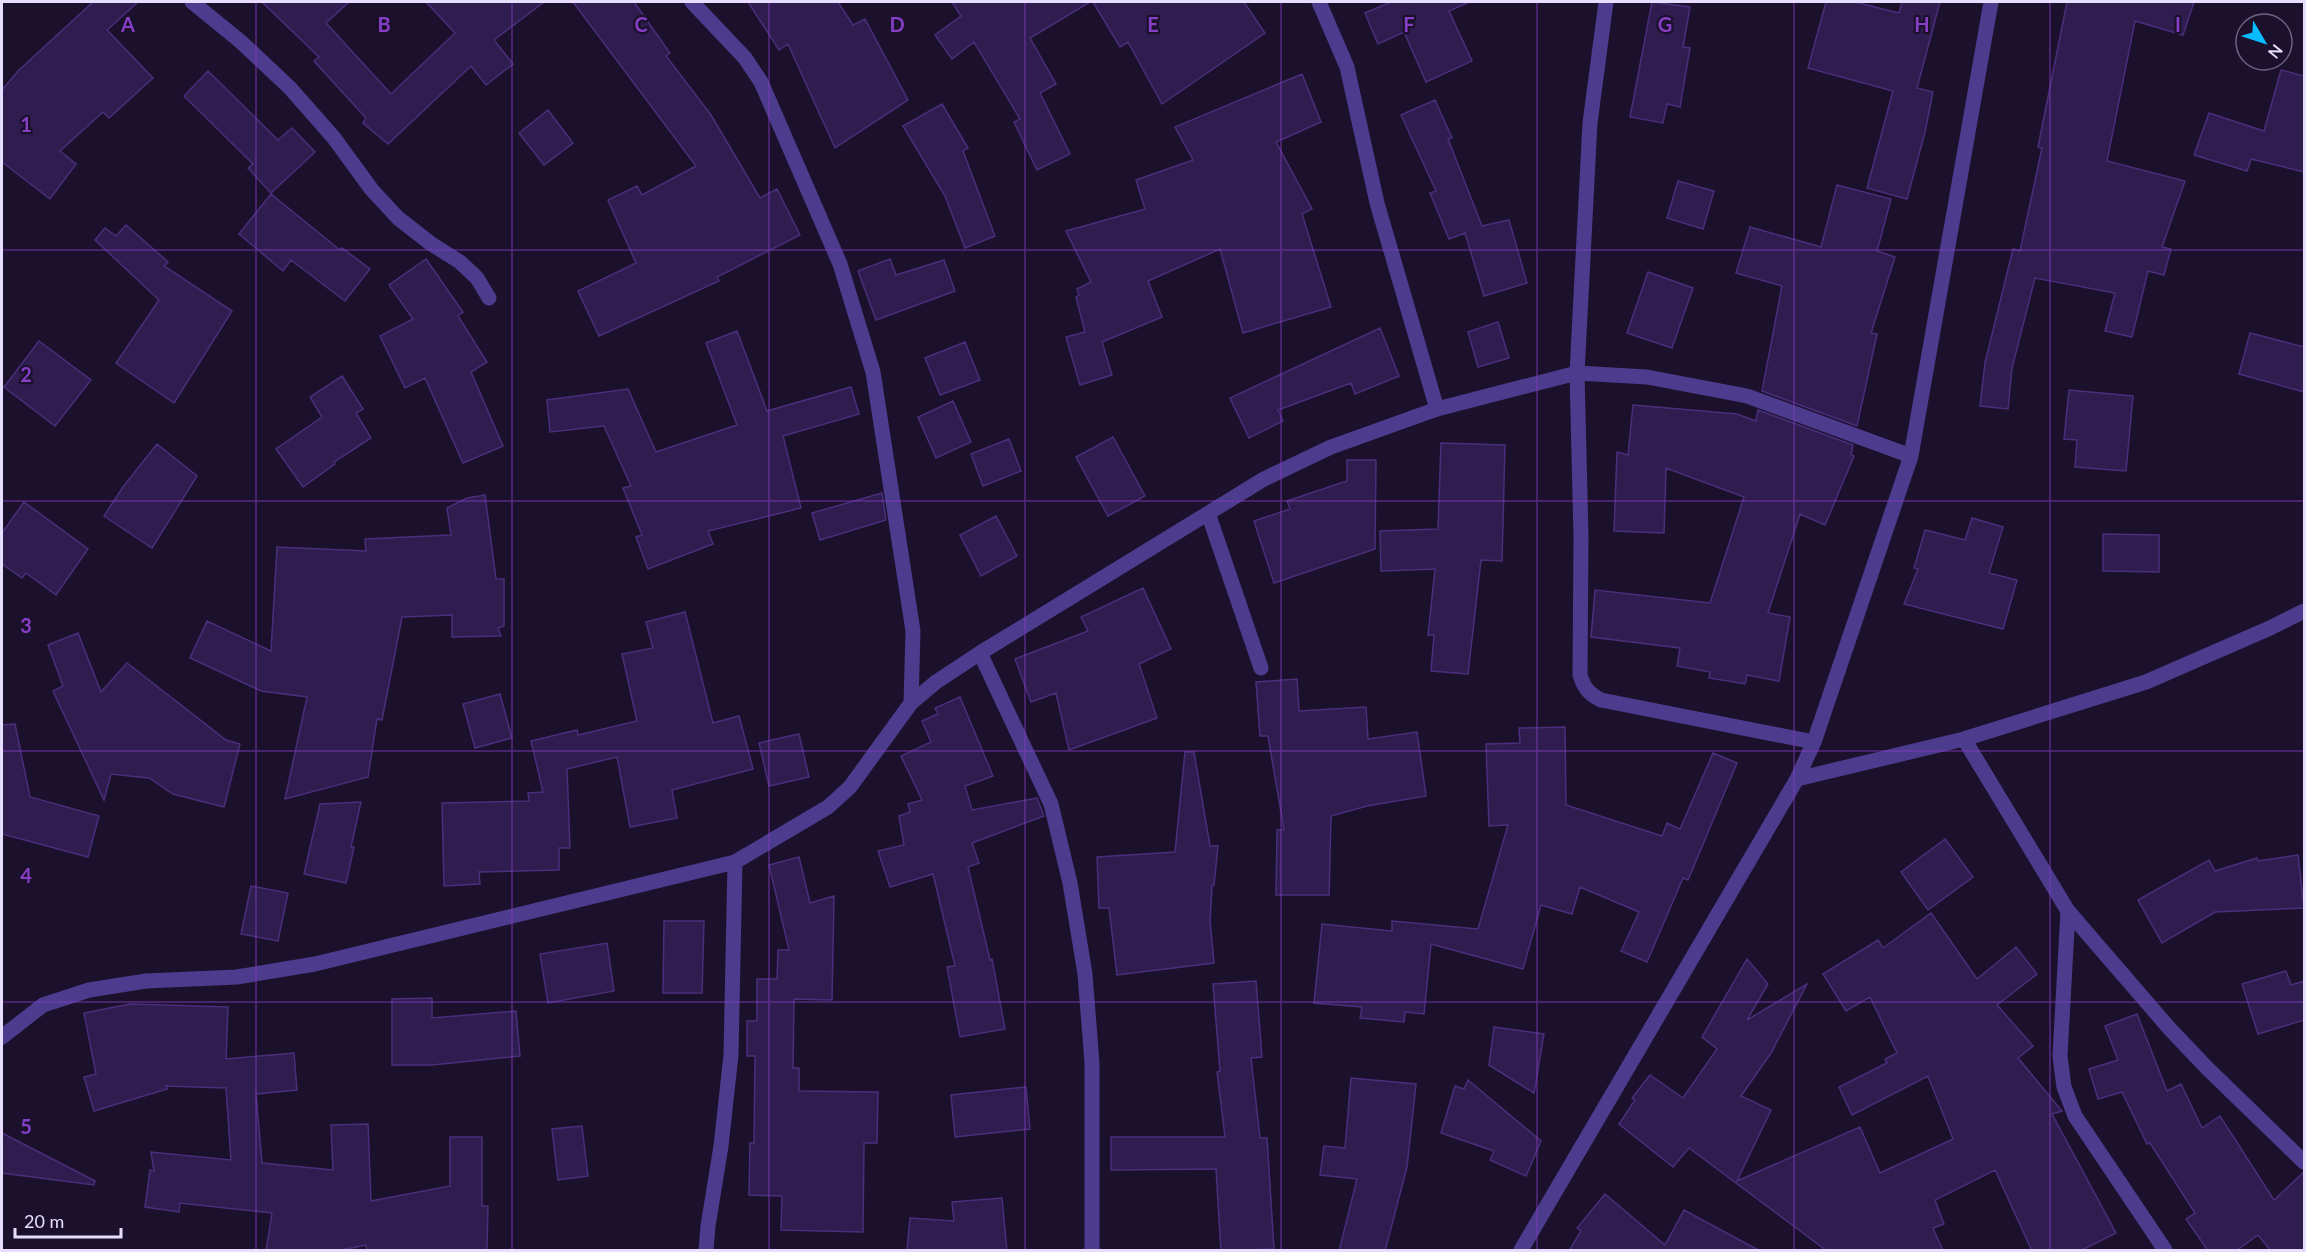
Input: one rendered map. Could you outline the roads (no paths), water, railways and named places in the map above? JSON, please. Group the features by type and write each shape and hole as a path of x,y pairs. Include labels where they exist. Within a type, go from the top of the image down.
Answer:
{"street":[{"path":"192,2 240,41 290,88 334,138 372,190 398,218 430,243 460,262 477,278 489,298"},
{"path":"692,2 745,58 761,82 840,264 873,372 913,632 911,703"},
{"path":"1319,2 1347,67 1377,203 1437,409"},
{"path":"1606,2 1590,123 1577,373 1581,536 1580,675 1583,686 1601,700 1814,742"},
{"path":"1521,1251 1797,779 1814,742 1911,456 1991,2"},
{"path":"2,1037 43,1005 89,990 146,981 237,977 315,964 735,862 828,807 850,787 911,703 936,682 980,653 1264,479 1331,447 1437,409 1577,373 1647,377 1747,396 1911,456"},
{"path":"1208,513 1261,668"},
{"path":"1797,779 1964,739 2146,682 2304,611"},
{"path":"980,653 1051,804 1070,883 1085,974 1092,1063 1092,1251"},
{"path":"1964,739 2068,910 2192,1052 2304,1162"},
{"path":"706,1251 731,1055 735,862"},
{"path":"2068,910 2060,1056 2064,1087 2075,1116 2165,1251"}]}
